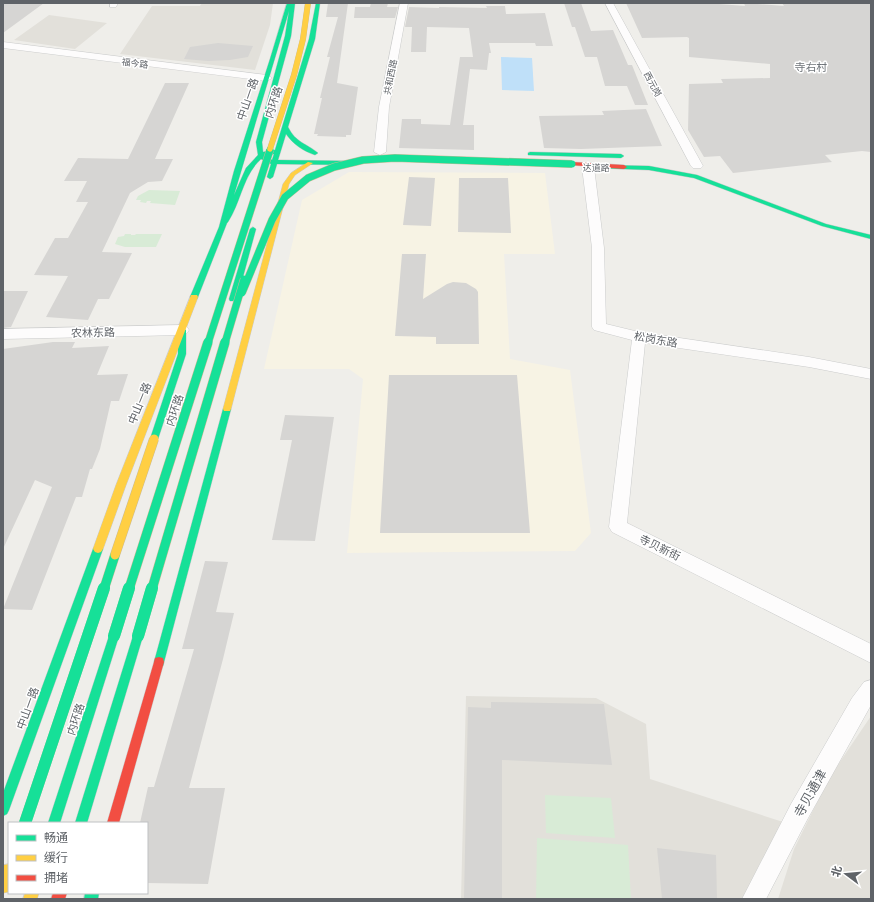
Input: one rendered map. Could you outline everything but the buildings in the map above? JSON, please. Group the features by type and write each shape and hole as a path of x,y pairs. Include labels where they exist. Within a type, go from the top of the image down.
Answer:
{"main road":[{"name":"中山一路","path":"3,810 118,492 222,226 231,186 267,78 289,3"},
{"path":"274,162 268,161 261,156 258,151 258,144 286,43 293,3"},
{"name":"内环路","path":"54,822 294,75 303,40 308,3"},
{"path":"74,822 312,39 318,3"},
{"path":"273,183 313,50 322,3"},
{"path":"258,144 291,152 318,153 305,149 294,142 290,138 285,126"},
{"path":"222,226 232,212 249,170 256,160 278,148"},
{"name":"达道路","path":"358,152 629,156"},
{"path":"236,309 279,205 296,186 318,173 353,162 395,158 624,167"},
{"path":"682,161 708,170"},
{"name":"达道路","path":"274,162 468,167 624,167 666,170 685,173 824,225 871,237"},
{"path":"113,822 185,569 289,180 293,174 310,163"},
{"path":"760,190 810,210"},
{"path":"830,217 857,224"},
{"path":"81,822 262,220"},
{"path":"222,226 254,227"},
{"path":"246,254 273,238"},
{"path":"235,292 258,292"},
{"path":"25,822 182,354 182,330"},
{"path":"3,887 8,873"}],"street":[{"name":"共和西路","path":"380,152 384,107 404,3"},
{"name":"西元岗","path":"609,3 696,166"},
{"name":"福今路","path":"3,45 267,78"},
{"name":"松岗东路","path":"588,167 598,248 599,327 639,337 809,362 871,374"},
{"name":"农林东路","path":"3,334 182,330"},
{"name":"寺贝新街","path":"639,337 618,527 871,654"},
{"name":"寺贝通津","path":"754,899 799,812 859,705 871,689"}],"shaded area":[{"path":"202,3 273,3 270,25 255,70 120,54 152,6 200,6"},
{"path":"49,15 107,23 75,49 14,40"},
{"path":"349,172 545,173 555,254 504,254 510,359 570,370 591,533 575,551 347,553 363,379 349,369 264,369 302,200"},
{"path":"466,696 596,698 646,724 650,779 783,822 746,899 461,899"},
{"path":"871,716 871,899 778,899 794,849 829,778"}],"green space":[{"path":"149,190 180,191 175,205 150,203 151,201 147,201 146,203 140,202 141,200 136,200 138,196"},
{"path":"125,234 162,234 156,247 125,247 115,244 118,237 124,236"},
{"path":"545,795 611,798 615,838 546,833"},
{"path":"537,838 628,845 631,899 536,899"}],"water":[{"path":"501,57 532,58 534,91 502,90"}],"traffic: fast":[{"path":"194,297 222,227 237,171 273,59 289,3"},
{"path":"293,3 288,36 259,142 260,152 265,159 271,162 351,163"},
{"path":"270,177 312,39 318,3"},
{"path":"285,126 293,140 315,153"},
{"path":"114,636 270,149"},
{"path":"226,221 250,168 260,156 275,152"},
{"path":"530,154 621,156"},
{"path":"242,293 272,220 285,197 308,178 334,167 363,160 395,158 572,164"},
{"path":"601,167 649,168 695,176 824,225 871,237"},
{"path":"233,299 253,229"},
{"path":"138,636 244,279"},
{"path":"154,439 182,354 182,330"},
{"path":"159,662 227,409"},
{"path":"3,810 98,549"},
{"path":"25,822 115,555"},
{"path":"54,822 114,636"},
{"path":"81,822 138,636"},
{"path":"91,899 92,894"}],"traffic: slow":[{"path":"270,149 294,75 303,39 308,3"},
{"path":"227,409 286,184 293,174 310,163"},
{"path":"98,549 121,485 194,297"},
{"path":"115,555 154,439"},
{"path":"3,887 8,873"},
{"path":"30,899 32,894"}],"traffic: jam":[{"path":"572,164 624,167"},
{"path":"113,822 159,662"},
{"path":"58,899 60,894"}],"district":[{"name":"寺右村","path":"811,66"}]}
